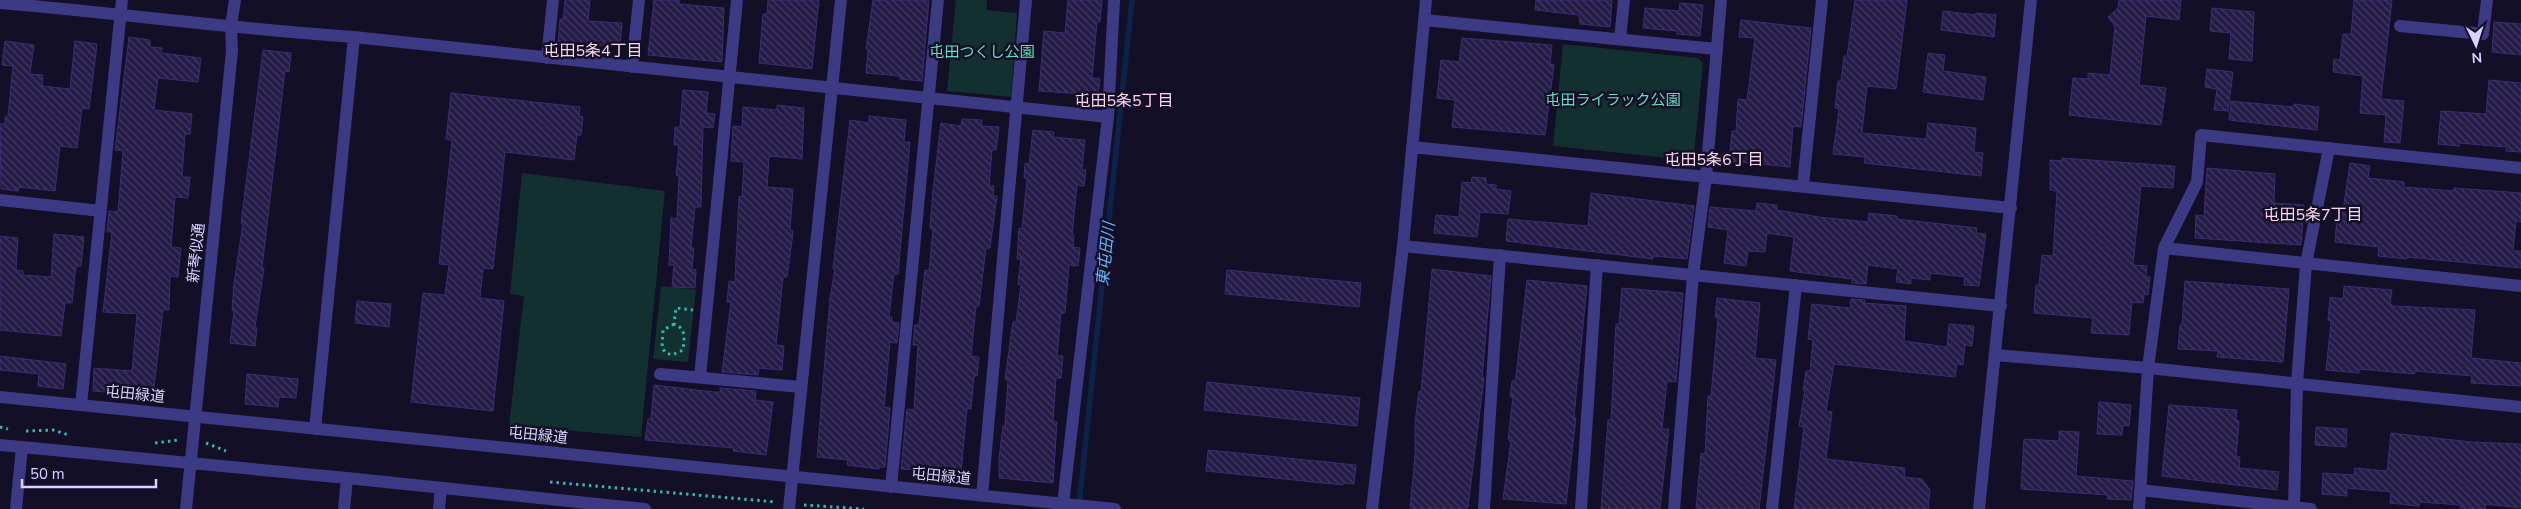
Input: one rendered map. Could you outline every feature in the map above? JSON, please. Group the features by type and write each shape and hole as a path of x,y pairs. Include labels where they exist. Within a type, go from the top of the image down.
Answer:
{"street":[{"path":"81,405 122,0"},
{"name":"新琴似通","path":"186,509 232,51 231,26 235,0"},
{"path":"547,58 553,0"},
{"path":"632,66 639,0"},
{"path":"700,377 737,0"},
{"path":"789,509 841,0"},
{"path":"891,487 938,0"},
{"path":"982,496 1018,108 1026,0"},
{"path":"1073,505 1108,117 1114,0"},
{"path":"1372,509 1403,246 1426,0"},
{"path":"1620,39 1624,0"},
{"path":"1674,509 1693,275 1706,177 1721,0"},
{"path":"1803,185 1822,0"},
{"path":"1979,509 2031,0"},
{"path":"2400,26 2484,34 2487,0"},
{"path":"0,3 354,37 1108,117"},
{"path":"1424,20 1716,49"},
{"path":"316,429 354,37"},
{"path":"2139,509 2148,368 2164,248 2197,182 2201,135 2521,168"},
{"path":"1412,147 1803,185 2011,208"},
{"path":"2294,508 2297,383 2306,264 2328,148"},
{"path":"0,200 101,211"},
{"path":"1403,246 2001,306"},
{"path":"2164,248 2521,286"},
{"path":"1484,509 1500,256"},
{"path":"1581,509 1597,265"},
{"path":"1772,509 1796,285"},
{"path":"1996,355 2148,368 2521,407"},
{"path":"660,374 801,387"},
{"name":"屯田緑道","path":"0,397 1115,509"},
{"path":"0,445 645,509"},
{"path":"16,509 22,447"},
{"path":"344,509 347,478"},
{"path":"439,509 441,488"},
{"path":"2140,490 2311,509"}],"path":[{"path":"674,324 676,308 696,310"},
{"path":"674,324 681,327 684,332 682,350 672,355 666,353 662,348 663,330 674,324"}],"green space":[{"name":"屯田つくし公園","path":"956,0 987,0 986,10 1017,13 1011,97 947,91"},
{"name":"屯田ライラック公園","path":"1563,44 1698,58 1703,63 1694,155 1687,160 1553,146"},
{"path":"522,173 665,191 641,437 509,425 524,296 510,294"},
{"path":"661,286 696,290 688,362 653,359"}],"building":[{"path":"565,0 590,0 588,21 622,23 620,47 558,43 560,19 563,20"},
{"path":"654,0 679,0 679,4 724,8 722,62 648,55"},
{"path":"768,0 819,0 812,69 759,63 763,14 767,14"},
{"path":"873,0 929,0 922,81 900,79 900,76 866,73 868,49 866,49"},
{"path":"1068,0 1102,0 1100,22 1097,22 1092,78 1100,79 1098,95 1039,91 1044,31 1065,33"},
{"path":"1536,0 1612,0 1610,27 1580,24 1579,15 1535,10"},
{"path":"1855,0 1907,0 1896,89 1867,86 1862,133 1926,139 1928,123 1976,128 1974,152 1983,153 1981,176 1864,163 1865,157 1833,154 1839,109 1835,108 1838,81 1841,81 1844,56 1847,56"},
{"path":"2119,0 2181,0 2179,20 2146,16 2139,85 2166,88 2161,125 2069,115 2073,78 2088,79 2088,73 2110,75 2115,26 2108,17 2118,8"},
{"path":"2354,0 2392,0 2381,99 2404,101 2400,143 2384,142 2386,115 2360,113 2363,76 2333,72 2334,59 2340,60 2343,34 2351,34"},
{"path":"1680,3 1703,5 1700,36 1677,34 1677,31 1643,28 1645,8 1679,11"},
{"path":"2212,8 2254,12 2252,61 2229,59 2231,33 2210,31"},
{"path":"1943,11 1976,15 1976,13 1996,15 1994,37 1941,30"},
{"path":"1741,20 1811,28 1801,127 1793,126 1790,167 1729,161 1732,131 1736,131 1738,99 1747,100 1755,38 1739,37"},
{"path":"2494,22 2521,24 2521,55 2492,52"},
{"path":"129,37 150,40 150,47 162,48 161,53 201,58 198,82 158,78 154,110 192,114 190,134 185,134 182,177 190,177 188,198 175,197 171,247 181,248 178,277 170,276 169,310 163,310 153,396 93,391 94,368 132,371 137,314 103,312 112,232 107,232 109,211 118,212 123,151 115,150"},
{"path":"1462,38 1552,45 1550,64 1554,65 1545,135 1452,127 1455,100 1437,98 1441,60 1459,62"},
{"path":"5,41 34,45 30,74 43,75 42,86 70,89 75,41 97,44 89,109 82,108 77,148 60,146 55,191 19,187 18,191 1,189 0,124 5,124 5,117 8,117 13,66 2,65"},
{"path":"263,50 291,53 289,72 285,71 262,268 264,268 255,327 257,328 255,346 230,343 234,311 232,310 234,283 243,223 241,223"},
{"path":"1928,53 1945,55 1943,71 1986,77 1983,100 1923,92"},
{"path":"2207,69 2233,72 2228,111 2214,110 2217,89 2205,87"},
{"path":"2489,80 2521,83 2521,152 2506,151 2506,147 2459,143 2459,146 2438,144 2441,111 2486,114"},
{"path":"683,90 708,92 706,113 715,114 713,128 703,127 701,207 695,207 691,248 694,248 692,269 696,270 695,288 672,287 674,265 669,265 671,218 677,219 679,176 676,175 679,145 674,145 675,127 680,127"},
{"path":"451,93 580,107 579,116 583,117 581,135 577,135 574,160 505,152 493,269 483,268 480,298 504,301 493,411 411,402 423,293 445,295 449,265 439,264 452,140 446,139"},
{"path":"2231,101 2293,107 2294,104 2319,107 2317,130 2229,120"},
{"path":"777,105 804,108 802,159 769,156 767,187 793,189 790,230 793,231 787,277 783,277 776,345 784,346 782,370 759,368 758,375 722,372 731,302 727,302 729,281 735,282 739,196 742,197 744,162 731,161 733,126 742,127 743,107 777,110"},
{"path":"869,116 906,120 904,142 910,142 898,274 894,274 889,317 892,317 892,322 899,323 897,343 890,342 884,407 890,408 885,467 879,467 879,469 847,465 848,460 817,457 830,298 835,269 833,269 850,120 869,123"},
{"path":"962,119 982,120 981,126 999,127 996,150 992,150 989,186 994,186 993,196 997,196 990,248 986,248 979,306 976,306 971,356 979,357 977,376 974,376 971,409 967,408 961,473 901,469 907,409 914,410 918,345 913,345 915,325 919,325 925,270 929,271 933,229 930,228 933,190 941,123 961,126"},
{"path":"1033,130 1054,132 1053,137 1085,140 1082,170 1086,170 1084,186 1077,185 1072,235 1074,235 1073,247 1080,248 1078,266 1069,265 1065,313 1061,313 1057,356 1063,356 1061,378 1056,378 1053,421 1057,422 1053,483 999,478 999,458 1003,426 1005,426 1008,380 1005,379 1013,322 1016,322 1021,285 1018,284 1021,259 1017,259 1019,228 1022,229 1027,178 1024,178 1025,163 1029,164"},
{"path":"2062,158 2175,166 2173,188 2141,186 2133,265 2147,266 2146,277 2150,277 2148,295 2144,294 2143,303 2132,302 2129,335 2091,333 2093,318 2034,313 2036,285 2039,285 2042,255 2053,256 2057,191 2050,190 2050,160 2062,161"},
{"path":"2350,163 2370,166 2368,178 2404,182 2404,187 2454,191 2454,188 2521,193 2521,222 2516,221 2513,251 2521,251 2521,268 2378,256 2379,247 2335,242 2337,217 2342,217"},
{"path":"2207,168 2275,174 2274,203 2304,205 2301,245 2195,238 2196,215 2204,216"},
{"path":"1472,177 1486,178 1486,184 1496,185 1496,189 1511,191 1508,214 1480,212 1477,237 1434,233 1436,215 1459,217 1462,182 1471,183"},
{"path":"1591,193 1694,206 1687,259 1653,256 1653,259 1506,241 1508,219 1588,226"},
{"path":"1757,203 1777,205 1777,210 1819,217 1868,222 1869,213 1897,216 1897,219 1977,228 1976,233 1986,234 1979,286 1964,285 1965,277 1930,273 1930,280 1911,278 1911,284 1896,282 1898,269 1868,265 1866,284 1852,283 1852,279 1790,271 1794,237 1767,233 1765,252 1748,251 1746,266 1724,263 1728,230 1708,227 1710,207 1756,211"},
{"path":"54,234 84,237 81,266 76,266 72,303 65,303 61,336 0,330 0,236 18,238 16,270 23,271 23,275 51,277"},
{"path":"1432,269 1491,276 1482,378 1484,378 1468,507 1465,509 1410,509 1415,455 1415,422 1419,391 1421,392"},
{"path":"1227,270 1361,283 1359,307 1225,294"},
{"path":"1527,280 1587,286 1574,418 1576,418 1566,504 1503,499 1511,441 1508,440 1513,397 1510,397 1512,381 1515,381 1516,376"},
{"path":"2185,281 2289,289 2283,362 2217,357 2218,351 2178,349 2180,325 2182,325"},
{"path":"2344,286 2392,290 2390,304 2394,306 2475,310 2471,358 2521,363 2521,386 2471,383 2472,376 2415,371 2415,374 2359,369 2359,373 2326,370 2331,321 2328,320 2330,297 2343,299"},
{"path":"1622,288 1683,293 1676,382 1667,381 1662,429 1669,429 1660,509 1601,509 1608,420 1611,420 1616,324 1619,324"},
{"path":"1717,298 1760,303 1755,358 1776,360 1759,509 1696,509 1701,453 1705,454 1708,396 1711,396 1718,318 1715,317"},
{"path":"1851,299 1865,300 1864,303 1906,306 1904,341 1947,347 1949,324 1974,326 1972,346 1965,345 1963,365 1957,364 1955,377 1834,364 1826,411 1832,412 1826,459 1905,468 1904,477 1922,479 1930,490 1928,509 1794,509 1804,427 1799,426 1805,390 1803,390 1806,371 1810,371 1813,340 1808,339 1812,304 1850,308"},
{"path":"357,301 391,304 389,327 355,323"},
{"path":"0,356 66,364 63,389 38,386 39,374 0,370"},
{"path":"247,374 298,379 296,398 279,397 278,407 245,404"},
{"path":"1207,382 1360,398 1357,426 1204,410"},
{"path":"654,385 714,392 720,392 720,388 756,391 755,400 773,402 766,455 733,451 734,448 645,440 648,419 651,419"},
{"path":"2099,402 2131,405 2129,426 2123,425 2122,435 2097,434"},
{"path":"2169,405 2237,410 2236,420 2239,421 2236,456 2240,457 2239,468 2279,472 2277,490 2162,476"},
{"path":"2316,427 2347,429 2346,447 2315,445"},
{"path":"2059,431 2079,432 2076,476 2133,481 2131,500 2107,499 2108,495 2021,489 2024,439 2059,441"},
{"path":"2391,433 2471,442 2521,444 2521,508 2486,504 2485,509 2469,509 2460,508 2460,505 2420,502 2419,506 2390,503 2391,492 2347,488 2347,496 2322,494 2323,473 2354,475 2355,468 2387,471"},
{"path":"1208,450 1356,465 1354,484 1343,483 1343,485 1206,471"}],"waterway":[{"name":"東屯田川","path":"1079,505 1132,0"}],"district":[{"name":"屯田5条4丁目","path":"593,50"},
{"name":"屯田5条5丁目","path":"1124,100"},
{"name":"屯田5条6丁目","path":"1714,159"},
{"name":"屯田5条7丁目","path":"2313,214"}]}
